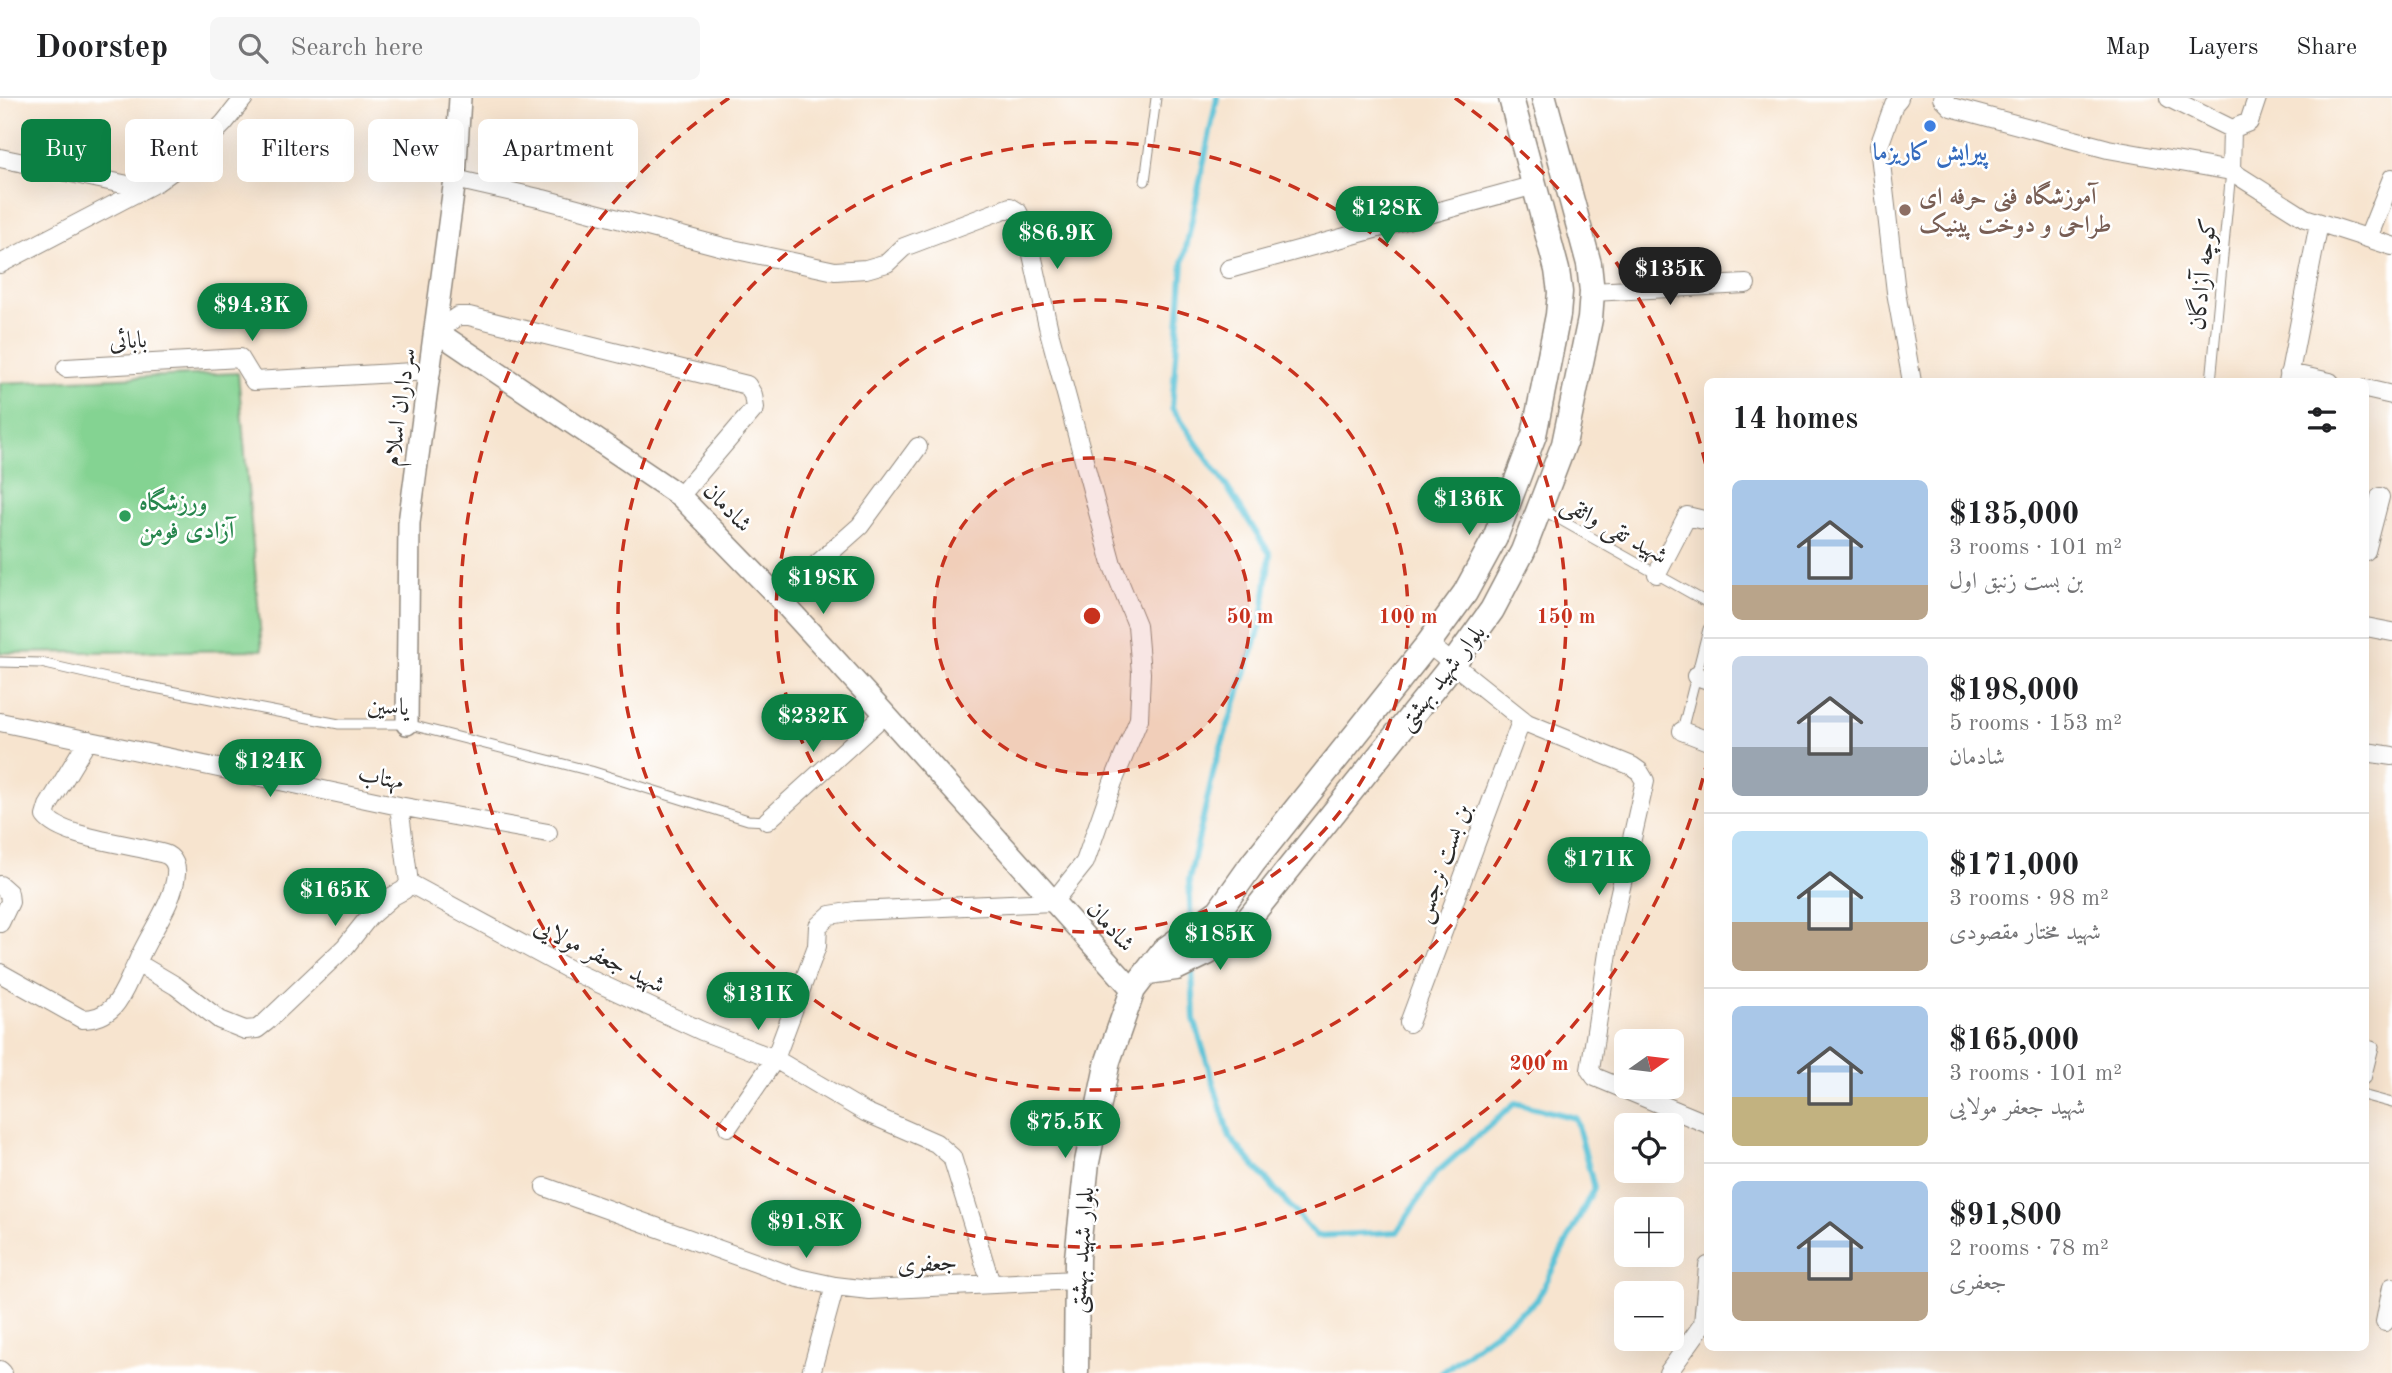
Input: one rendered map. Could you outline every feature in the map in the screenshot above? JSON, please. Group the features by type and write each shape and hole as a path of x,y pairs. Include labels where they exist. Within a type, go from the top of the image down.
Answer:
{"main road":[{"name":"بلوار شهید بهشتی","path":"1076,1373 1077,1258 1087,1162 1108,1061 1141,981 1170,960 1219,911 1465,593 1495,538 1534,435 1560,292 1557,270 1511,98"},
{"name":"بلوار شهید بهشتی","path":"1170,960 1207,953 1238,932 1452,664 1492,610 1523,551 1564,444 1590,319 1592,292 1589,264 1544,98"}],"street":[{"path":"0,264 157,181 188,160 244,98"},
{"name":"سرداران اسلام","path":"459,119 460,98"},
{"path":"1899,98 1894,104 1879,146 1896,292 1911,378"},
{"path":"1942,98 1951,107 2108,149 2231,171 2305,218 2392,246"},
{"path":"2169,98 2232,129 2249,122 2257,98"},
{"path":"2231,171 2232,129"},
{"path":"0,158 142,188"},
{"path":"2368,238 2392,178"},
{"path":"464,181 723,247 835,271 866,269 887,263 904,247 997,210 1010,207 1018,212 1027,232 1037,269 1050,335 1112,564 1137,625 1141,673 1139,719 1085,862 1054,902 855,911 830,915 818,926 817,946 775,1059 728,1127"},
{"name":"سرداران اسلام","path":"407,724 409,523 455,182"},
{"path":"1229,269 1535,186"},
{"path":"2288,377 2319,223"},
{"path":"1592,292 1746,284"},
{"path":"436,331 458,316 469,316 747,385 753,394 755,408 680,496"},
{"name":"شادمان","path":"436,331 680,496 779,598 1054,902 1141,981"},
{"name":"بابائی","path":"66,368 240,358 254,382 430,371"},
{"path":"2369,390 2392,395"},
{"path":"779,598 860,526 918,447"},
{"path":"2369,540 2380,498"},
{"path":"1657,575 1687,516 1704,521"},
{"path":"2369,628 2392,632"},
{"path":"1427,645 1522,719 1632,766 1645,781 1612,927 1590,1070 1595,1077 1704,1122"},
{"path":"767,821 885,714"},
{"name":"بن بست نرجس","path":"1409,1023 1522,719"},
{"name":"مهتاب","path":"0,722 399,806 548,833"},
{"path":"1682,731 1704,739"},
{"path":"0,973 82,1019 94,1019 113,1009 164,913 176,873 174,862 167,855 125,843 81,835 51,824 45,816 48,806 88,740"},
{"path":"2369,752 2392,756"},
{"path":"137,963 176,986 220,1020 245,1030 257,1029 345,947 369,917 409,883 399,806"},
{"name":"شهید جعفر مولایی","path":"409,883 569,969 702,1031 775,1059 865,1112 936,1143 952,1157 991,1284"},
{"path":"0,885 9,893 10,902 0,923"},
{"name":"جعفری","path":"545,1188 798,1278 835,1286 869,1290 1076,1280"},
{"path":"811,1373 835,1286"},
{"path":"2369,1319 2388,1325 2392,1287"},
{"path":"1668,1373 1703,1324 1704,1312"}],"lane":[{"path":"1145,181 1156,98"},
{"name":"کوچه آزادگان","path":"2211,378 2231,171"},
{"name":"شهید تقی واثقی","path":"1540,508 1704,601"},
{"name":"یاسین","path":"0,662 41,663 339,724 407,724 591,771 748,820 767,821"},
{"path":"1682,731 1702,678"},
{"path":"2369,1045 2374,1047 2369,1067"},
{"path":"2369,1097 2392,1103"}],"green space":[{"name":"ورزشگاه آزادی فومن","path":"238,373 262,650 0,653 0,383"}],"waterway":[{"path":"1191,923 1189,880 1215,765 1262,622 1270,554 1172,408 1183,263 1217,98"},
{"path":"1192,965 1194,1019 1230,1138 1316,1236 1397,1232 1435,1174 1515,1103 1576,1118 1594,1188 1537,1300 1441,1373"}],"place":[{"name":"پیرایش کاریزما","path":"1930,126"},
{"name":"آموزشگاه فنی حرفه ای طراحی و دوخت پینیک","path":"1905,210"},
{"name":"ورزشگاه آزادی فومن","path":"125,516"}]}
